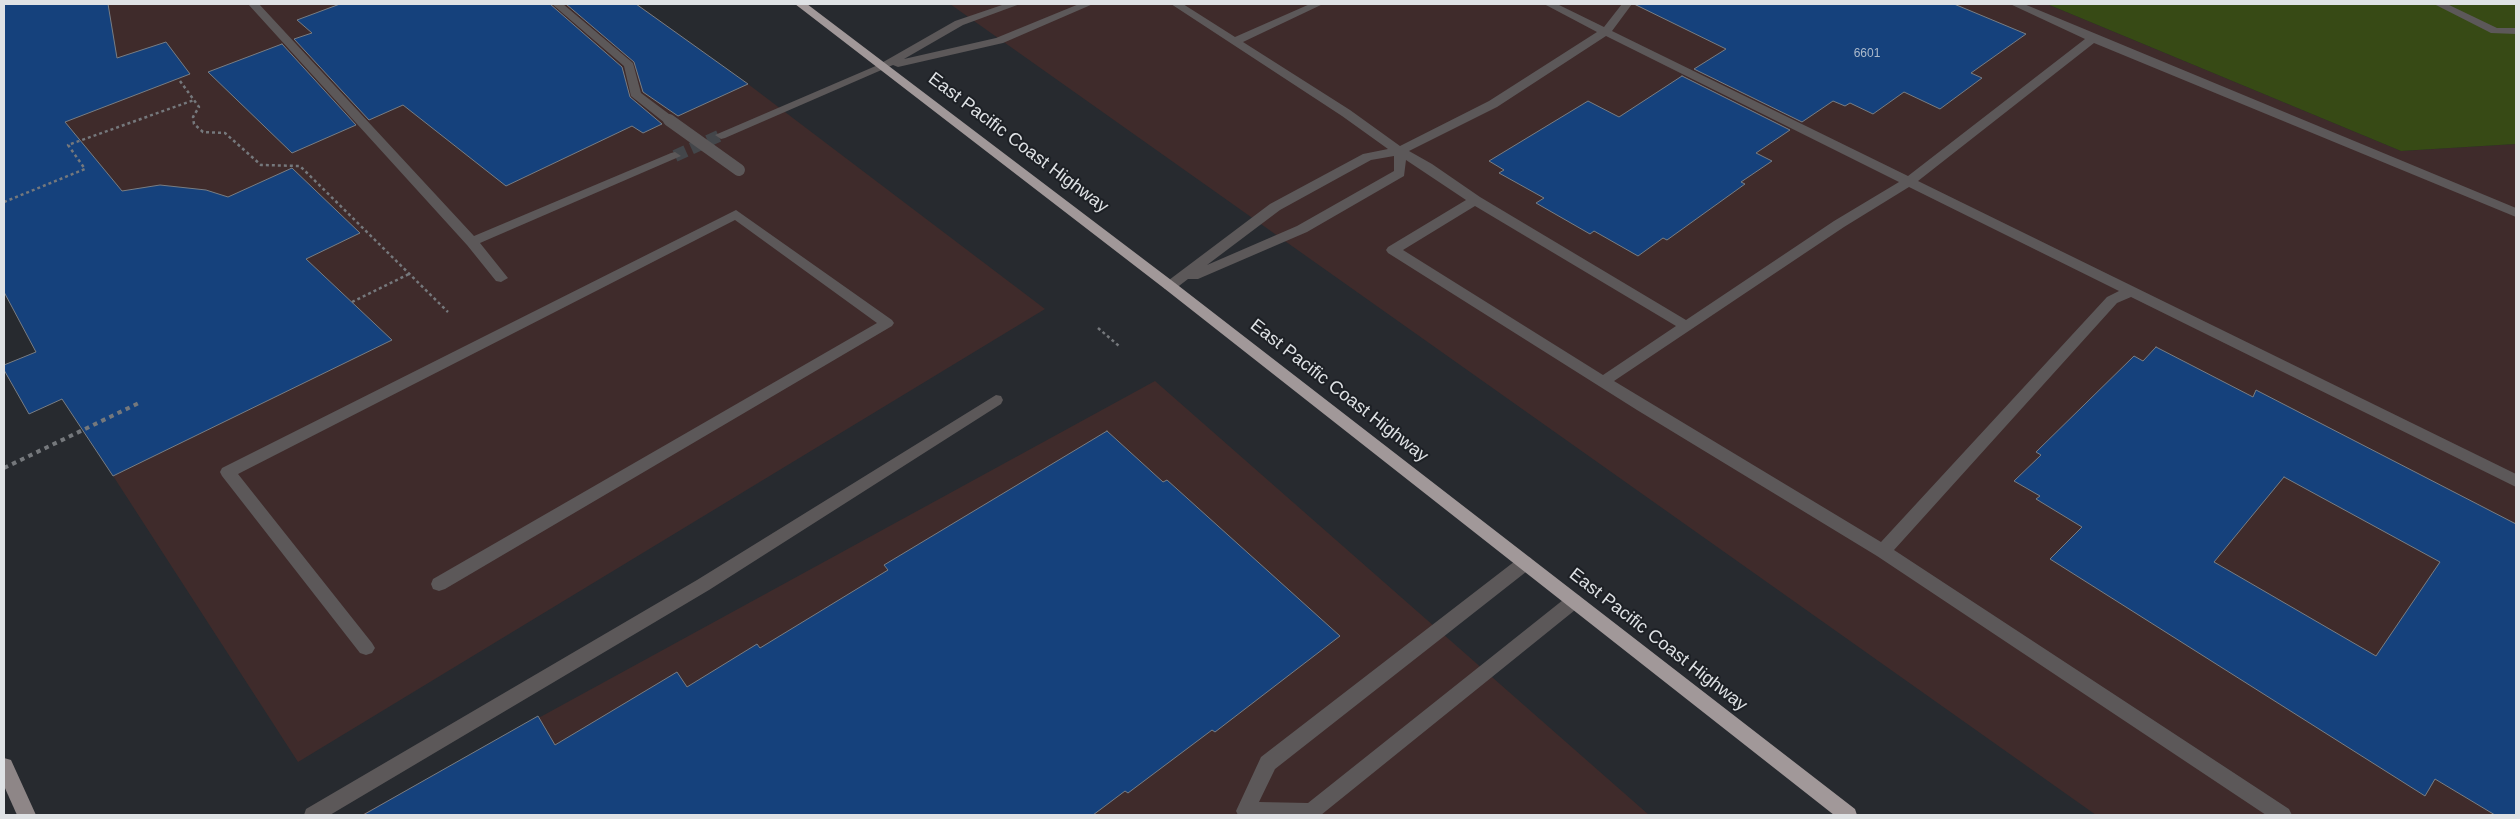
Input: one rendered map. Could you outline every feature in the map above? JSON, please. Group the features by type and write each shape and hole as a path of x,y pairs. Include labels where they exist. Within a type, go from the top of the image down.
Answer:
{"highway":[{"name":"East Pacific Coast Highway","path":"800,4 1170,286 1848,815"}],"main road":[{"path":"4,766 27,815"}],"lane":[{"path":"253,4 472,242 501,278"},
{"path":"557,4 629,65 635,94 739,170"},
{"path":"721,134 882,67 959,23 1015,4"},
{"path":"882,67 999,41 1088,4"},
{"path":"1176,4 1475,200 1686,326"},
{"path":"1235,41 1318,4"},
{"path":"1549,4 2516,481"},
{"path":"1170,286 1275,207 1367,157 1400,151 1493,104 1605,32 1628,4"},
{"path":"2015,4 2516,213"},
{"path":"2439,4 2495,31 2516,31"},
{"path":"1604,381 1909,181 2093,38"},
{"path":"1170,286 1302,229 1400,174 1400,151"},
{"path":"472,242 675,156"},
{"path":"1475,200 1393,250 1883,551 2282,815"},
{"path":"366,648 228,472 736,214 887,323 439,584"},
{"path":"1883,551 2112,300 2132,291"},
{"path":"314,815 703,586 996,400"},
{"path":"1525,563 1268,762 1246,811 1311,812 1574,601"}],"path":[{"path":"180,80 199,107 193,117 194,124 203,132 225,133 261,165 300,166 448,312"},
{"path":"4,202 85,170 68,145 194,100"},
{"path":"352,302 409,274"},
{"path":"1098,328 1119,346"},
{"path":"4,468 142,402"}],"shaded area":[{"path":"4,4 637,4 748,84 1045,309 298,762 97,451 67,396 29,414 4,370 4,365 36,352 4,292"},
{"path":"950,4 2047,4 2401,151 2516,144 2516,815 2096,815"},
{"path":"1155,381 1649,815 361,815"}],"green space":[{"path":"2047,4 2516,4 2516,144 2401,151"}],"building":[{"path":"4,4 108,4 117,58 166,42 190,74 65,122 122,191 160,185 206,190 228,197 292,168 360,233 306,259 392,340 113,476 62,399 29,414 4,370 4,365 36,352 4,292"},
{"path":"340,4 550,4 622,67 630,97 662,124 643,133 632,126 506,186 403,105 369,120 294,39 312,33 297,20"},
{"path":"566,4 636,4 748,84 678,116 643,92 634,62"},
{"path":"1634,4 1954,4 2026,34 1971,73 1982,78 1940,109 1904,92 1873,114 1850,103 1845,106 1833,101 1802,122 1694,69 1726,49"},
{"path":"282,44 356,125 292,153 208,72"},
{"path":"1682,76 1790,130 1756,153 1772,161 1741,182 1745,184 1667,240 1663,238 1638,256 1594,231 1590,234 1536,203 1544,198 1499,173 1504,170 1489,161 1588,101 1619,117"},
{"path":"2156,347 2253,397 2256,390 2516,524 2516,815 2495,815 2435,779 2425,796 2050,559 2082,527 2036,499 2040,496 2014,481 2041,455 2036,452 2134,356 2143,361","holes":["2284,477 2440,562 2376,656 2214,562"]},
{"path":"1107,431 1163,482 1167,480 1340,636 1215,732 1212,730 1128,793 1125,791 1093,815 363,815 538,716 555,745 677,672 687,687 757,644 760,648 888,570 884,565"}],"tunnel":[{"path":"675,156 721,135"}]}
